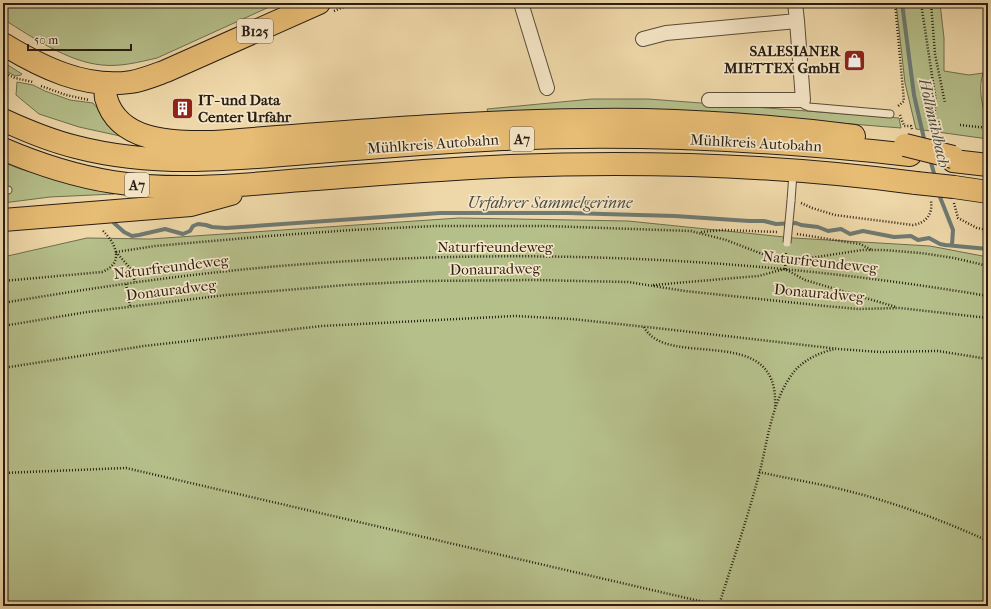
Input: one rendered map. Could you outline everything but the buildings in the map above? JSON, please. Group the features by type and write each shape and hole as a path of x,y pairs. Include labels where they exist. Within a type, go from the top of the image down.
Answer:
{"main road":[{"name":"B125","path":"3,44 27,58 59,73 88,81 106,83 131,82 166,71 319,3"},
{"path":"106,83 106,97 111,110 116,118 125,127 153,138 191,142 214,142 503,123 578,120 645,120 715,123 806,130 909,142"},
{"name":"Mühlkreis Autobahn","path":"3,120 30,132 76,147 134,158 178,161 219,160 448,142 556,138 635,138 738,141 878,152 909,142 953,159 984,164"},
{"name":"Mühlkreis Autobahn","path":"3,149 56,170 113,182 174,187 218,186 435,170 572,164 687,165 793,171 866,176 916,183 953,192 988,192"},
{"path":"5,221 190,205 276,182"}],"street":[{"path":"521,3 548,88"},
{"path":"709,100 803,100 795,3"},
{"path":"643,39 666,32 797,21"}],"lane":[{"path":"803,100 804,105 809,107 890,114"},
{"path":"787,243 793,171"}],"path":[{"path":"890,114 904,101 895,3"},
{"path":"921,3 936,102 932,131 934,138"},
{"path":"931,3 935,54 945,103"},
{"path":"901,116 909,142"},
{"path":"960,125 988,128"},
{"path":"953,192 958,218 977,228 988,230"},
{"path":"791,201 800,202 812,208 835,215 913,225 924,221 929,216 932,204"},
{"path":"116,252 155,246 269,236 435,226 547,226 665,229 699,232 723,230 781,233"},
{"path":"3,281 102,272 107,270 115,260 116,252 110,237 101,228"},
{"path":"699,232 726,240 765,256 786,259 804,259 855,251 872,250 921,253 954,258 988,266"},
{"path":"796,234 860,244 872,250"},
{"path":"785,269 787,243"},
{"path":"116,252 131,269 135,282"},
{"name":"Naturfreundeweg","path":"3,303 135,282 270,267 339,262 445,258 549,257 745,265 916,284 988,296"},
{"path":"649,285 758,276 785,269 805,280 900,308"},
{"name":"Donauradweg","path":"3,326 130,306 226,295 416,281 535,280 611,281 722,295 858,309 900,308 988,318"},
{"path":"126,284 130,306"},
{"path":"3,368 144,346 322,326 515,316 572,319 644,326 839,349 880,352 938,351 988,359"},
{"path":"644,326 650,335 662,343 733,353 757,362 765,370 771,380 775,394 775,409"},
{"path":"3,473 126,468 720,606 759,472 775,409 784,387 796,369 811,358 839,349"},
{"path":"759,472 851,492 887,502 934,518 988,540"}],"green space":[{"path":"3,3 278,3 157,58 130,64 102,65 76,59 38,41 3,19"},
{"path":"896,3 940,3 944,38 944,71 969,75 983,73 981,96 986,120 988,120 988,139 916,129 905,83"},
{"path":"3,62 22,74 15,76 3,69"},
{"path":"17,82 33,85 70,100 93,103 120,136 79,127 39,114 16,95"},
{"path":"592,99 648,99 899,118 901,128 789,119 489,116 487,109"},
{"path":"3,162 20,169 114,194 50,197 3,203"},
{"path":"459,218 628,221 794,238 930,246 988,257 988,606 3,606 3,257 87,238 150,239"}],"waterway":[{"name":"Höllmühlbach","path":"902,3 914,95 925,143"},
{"name":"Höllmühlbach","path":"930,159 935,177"},
{"name":"Höllmühlbach","path":"938,192 953,230 952,245"},
{"name":"Urfahrer Sammelgerinne","path":"114,223 124,232 132,236 165,229 183,234 190,231 193,226 198,224 226,228 440,213 568,213 675,216 764,221 776,224 796,223 818,227 828,231 841,229 850,234 863,231 894,237 911,236 918,240 929,238 945,245 988,249"}],"place":[{"name":"SALESIANER MIETTEX GmbH","path":"855,60"},
{"name":"IT- und Data Center Urfahr","path":"183,109"}]}
